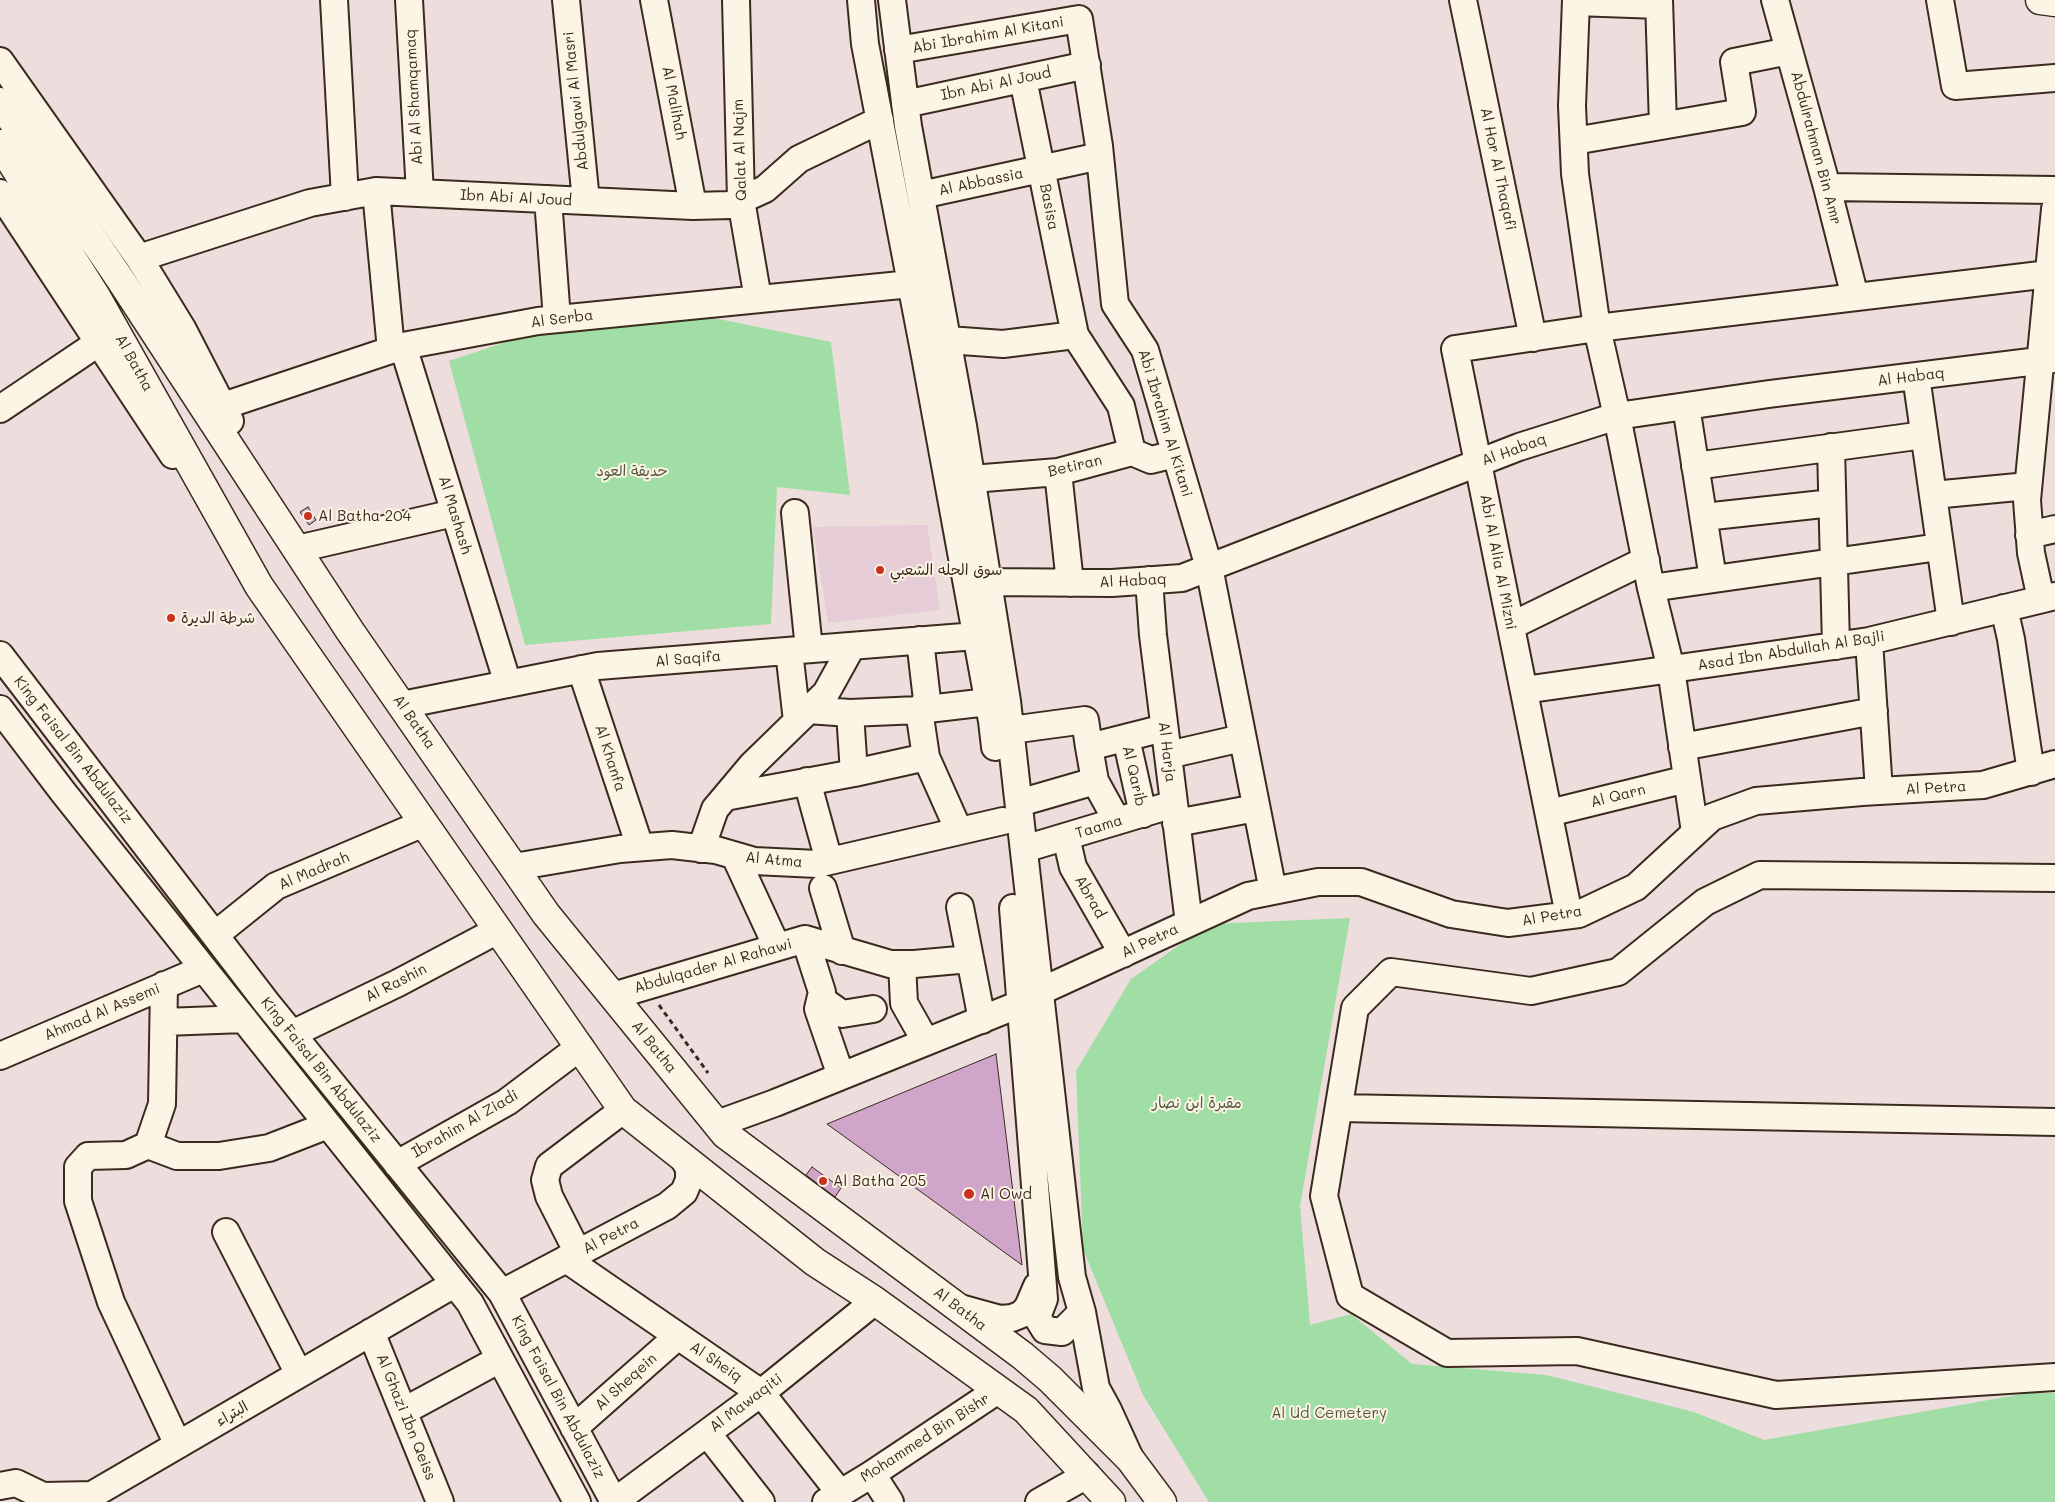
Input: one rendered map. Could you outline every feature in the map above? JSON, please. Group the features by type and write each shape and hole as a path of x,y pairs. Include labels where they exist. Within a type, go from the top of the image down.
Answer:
{"main road":[{"path":"2040,0 2055,2"},
{"name":"Al Batha","path":"0,102 120,279 297,549 546,914 725,1134 1050,1379 1130,1459 1162,1502"},
{"name":"Al Batha","path":"0,144 97,298 259,586 623,1110 814,1262 875,1301 1026,1410 1111,1502"}],"street":[{"path":"334,0 345,197"},
{"name":"Abi Al Shamqamaq","path":"409,0 420,193"},
{"name":"Abdulgawi Al Masri","path":"566,0 586,201"},
{"name":"Al Malihah","path":"654,0 693,206"},
{"name":"Qalat Al Najm","path":"736,0 741,200 758,299"},
{"path":"861,0 865,44 988,702 1011,812 1024,849 1041,1271 1044,1299 1037,1317 1045,1330 1062,1332 1082,1312"},
{"path":"892,0 905,104 972,479 1011,730 1014,915 1029,998 1072,1277 1082,1312 1096,1388 1130,1459"},
{"name":"Al Hor Al Thaqafi","path":"1463,0 1534,338"},
{"name":"Abdulrahman Bin Amr","path":"1775,0 1827,186 1855,297"},
{"path":"1940,0 1955,86 2055,78"},
{"path":"1663,126 1659,3 1576,1 1572,106 1575,174 1596,328 1617,416 1646,560 1671,669 1695,832"},
{"name":"Abi Ibrahim Al Kitani","path":"898,50 1080,19 1100,156 1115,304 1145,350 1209,567 1273,891"},
{"path":"1574,141 1742,112 1734,62 1789,51"},
{"name":"Al Batha","path":"0,61 139,258 182,328 223,406 258,488"},
{"name":"Ibn Abi Al Joud","path":"905,104 1087,65"},
{"name":"Basisa","path":"1023,79 1074,335 1121,406 1132,452"},
{"name":"Ibn Abi Al Joud","path":"139,258 310,203 376,191 693,206 730,205 764,189 799,159 880,120"},
{"name":"Al Abbassia","path":"921,195 1100,156"},
{"path":"1827,186 2055,190"},
{"name":"Al Mashash","path":"376,191 397,348 454,513 508,684"},
{"name":"Al Batha","path":"0,193 259,586"},
{"path":"548,200 557,319"},
{"path":"2048,597 2031,552 2027,500 2028,486 2044,445 2048,360 2049,274 2055,209"},
{"name":"Abi Al Alia Al Mizni","path":"1569,915 1455,350 1596,328 2049,274"},
{"name":"Al Serba","path":"223,406 397,348 557,319 911,284"},
{"path":"948,340 1003,344 1074,335"},
{"path":"0,409 98,343"},
{"name":"Al Habaq","path":"988,582 1112,583 1182,578 1478,462 1617,416 2048,360"},
{"path":"1916,376 1951,622"},
{"path":"1686,406 1713,579"},
{"path":"1695,466 1924,434"},
{"path":"1831,447 1836,646"},
{"path":"1132,452 1151,460 1176,454"},
{"name":"Betiran","path":"972,479 1058,472 1132,452"},
{"path":"1058,472 1070,583"},
{"path":"1932,495 2028,486"},
{"path":"1704,517 1832,503"},
{"path":"297,549 454,513"},
{"path":"795,513 803,715"},
{"path":"2029,534 2055,529"},
{"path":"1652,588 1940,547"},
{"path":"1511,626 1646,560"},
{"name":"Al Harja","path":"1149,580 1153,635 1189,923"},
{"name":"Asad Ibn Abdullah Al Bajli","path":"1524,690 1869,642 2048,597"},
{"path":"2004,608 2043,768"},
{"name":"Al Saqifa","path":"402,705 598,666 976,636"},
{"path":"920,640 927,700 919,710 926,757 959,831"},
{"path":"1869,642 1879,791"},
{"path":"702,849 715,809 752,764 826,693 852,646"},
{"name":"King Faisal Bin Abdulaziz","path":"0,655 292,1034 502,1293 614,1502"},
{"name":"Al Khanfa","path":"581,669 640,847"},
{"path":"803,715 919,710 988,702"},
{"name":"King Faisal Bin Abdulaziz","path":"0,709 63,792 470,1303 577,1502"},
{"path":"1682,747 1874,711"},
{"path":"850,713 854,773"},
{"path":"1011,730 1085,720 1095,781 1117,821"},
{"path":"1089,747 1164,728"},
{"name":"Al Qarib","path":"1126,738 1143,814"},
{"path":"1168,755 1242,738"},
{"path":"725,797 854,773 926,757"},
{"name":"Al Petra","path":"717,1124 982,1020 1248,896 1318,882 1361,882 1451,914 1508,923 1579,914 1636,887 1712,817 1756,801 1983,785 2043,768"},
{"name":"Al Qarn","path":"1548,813 1687,779"},
{"path":"807,781 829,861"},
{"name":"Al Atma","path":"514,867 640,847 672,845 716,850 754,861 817,864 959,831 1095,781"},
{"name":"Taama","path":"1024,849 1143,814 1175,814 1256,808"},
{"name":"Al Madrah","path":"215,935 276,886 424,823"},
{"name":"Abrad","path":"1066,837 1073,867 1123,954"},
{"path":"735,856 777,947"},
{"path":"2055,878 1760,875 1705,902 1618,972 1532,991 1391,972 1355,1008 1324,1196 1350,1296 1447,1353 1577,1351 1776,1395 2055,1377"},
{"path":"823,888 842,951"},
{"path":"960,907 982,1020"},
{"name":"Al Rashin","path":"292,1034 398,983 498,930"},
{"path":"805,939 822,992 818,1009 841,1076"},
{"name":"Abdulqader Al Rahawi","path":"613,996 805,939 890,964 970,959"},
{"path":"902,964 904,1003 926,1042"},
{"name":"Ahmad Al Assemi","path":"0,1056 204,969"},
{"path":"148,1145 162,1104 164,985"},
{"path":"821,999 842,1014 873,1009"},
{"path":"164,1022 244,1019"},
{"name":"Ibrahim Al Ziadi","path":"397,1164 507,1102 580,1047"},
{"path":"1338,1108 2055,1122"},
{"path":"572,1256 549,1196 545,1180 549,1166 623,1110"},
{"path":"178,1445 111,1302 78,1201 78,1167 88,1156 126,1155 148,1145 177,1156 219,1156 268,1148 328,1126"},
{"name":"Al Petra","path":"502,1293 667,1206 684,1192 689,1180 689,1169 683,1157"},
{"path":"226,1232 300,1374"},
{"name":"Al Sheiq","path":"572,1256 678,1336 761,1393 833,1498"},
{"path":"956,1307 1000,1319 1022,1314 1035,1294 1041,1271"},
{"name":"البتراء","path":"11,1490 43,1496 94,1498 178,1445 454,1284"},
{"name":"Al Mawaqiti","path":"614,1502 761,1393 875,1301"},
{"name":"Al Ghazi Ibn Qeiss","path":"371,1332 440,1502"},
{"name":"Al Sheqein","path":"574,1428 678,1336"},
{"path":"404,1412 500,1359"},
{"name":"Mohammed Bin Bishr","path":"833,1498 998,1390"},
{"path":"707,1433 761,1502"},
{"path":"872,1474 890,1502"},
{"path":"1039,1502 1087,1475"}],"path":[{"path":"645,986 709,1076"}],"shaded area":[{"path":"927,525 940,610 828,623 813,527"}],"green space":[{"name":"حديقة العود","path":"714,318 831,342 850,495 777,487 771,624 525,645 449,361 536,332"},
{"path":"1350,918 1300,1206 1310,1325 1351,1314 1412,1364 1546,1375 1694,1412 1764,1440 2028,1393 2055,1393 2055,1502 1209,1502 1143,1395 1083,1249 1076,1071 1131,979 1209,924"}],"building":[{"path":"308,507 316,520 309,525 300,512"},
{"name":"Al Owd","path":"996,1054 1022,1265 827,1124"},
{"path":"812,1167 841,1188 835,1197 806,1175"}],"place":[{"name":"Al Batha 204","path":"308,516"},
{"name":"سوق الحله الشعبي","path":"880,570"},
{"name":"شرطة الديرة","path":"171,618"},
{"name":"Al Batha 205","path":"823,1181"},
{"name":"Al Owd","path":"969,1194"}],"park label":[{"name":"مقبرة ابن نصار","path":"1197,1103"},
{"name":"Al Ud Cemetery","path":"1329,1413"}]}
